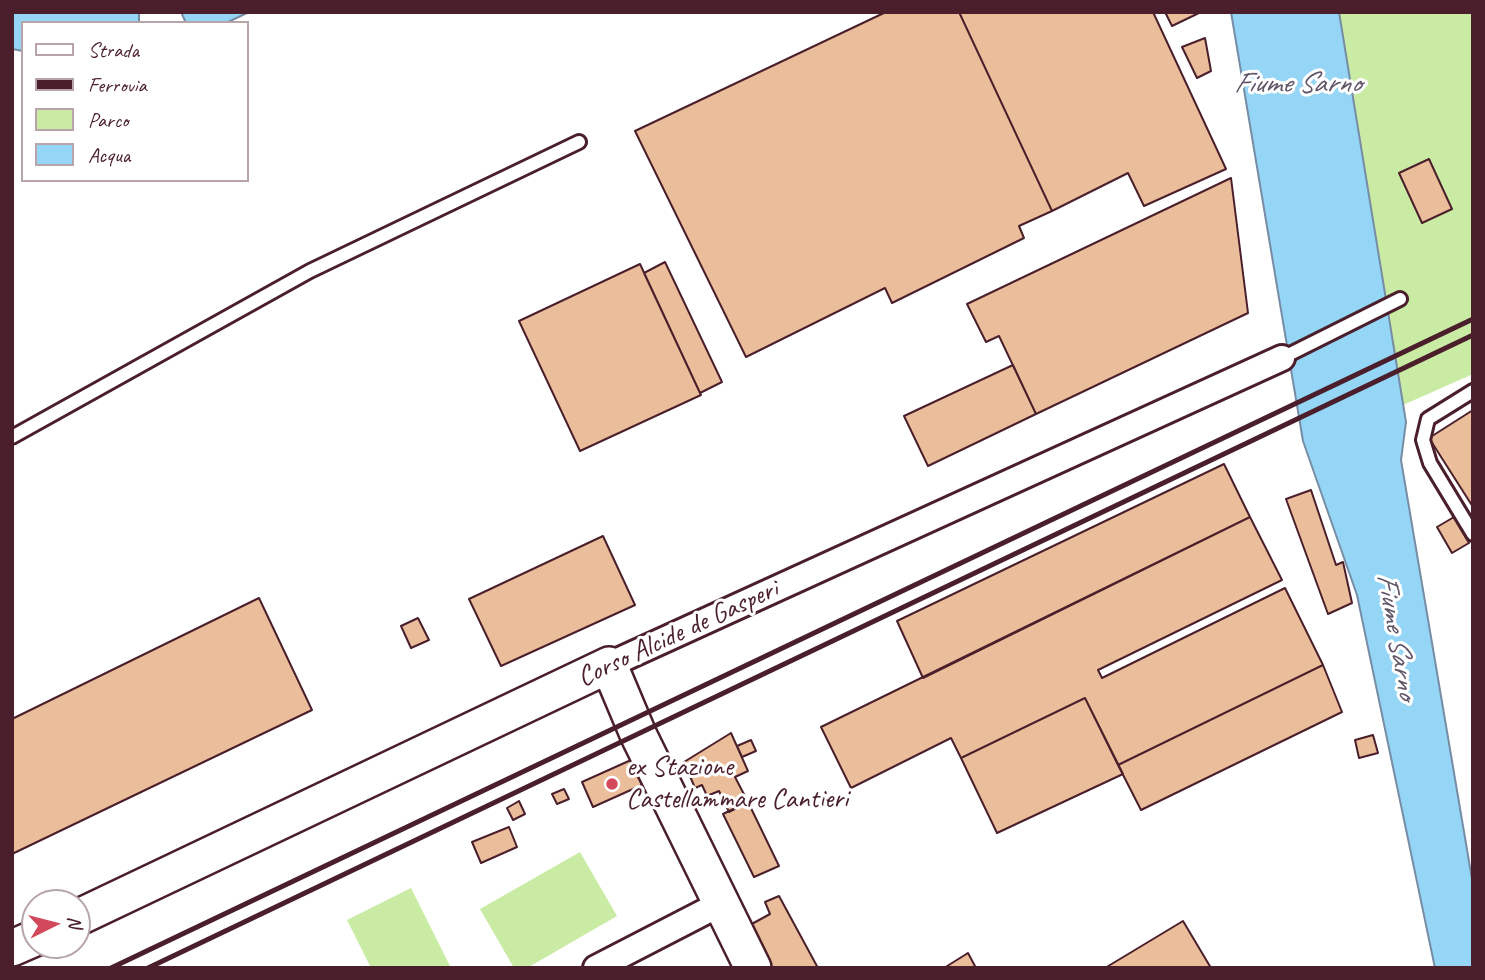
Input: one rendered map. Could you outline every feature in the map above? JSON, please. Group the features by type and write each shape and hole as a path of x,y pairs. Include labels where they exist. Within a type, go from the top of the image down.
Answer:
{"street":[{"name":"Corso Alcide de Gasperi","path":"91,911 608,665 1282,358"},
{"path":"608,665 720,904 753,968"},
{"path":"596,968 720,904"}],"lane":[{"path":"12,437 310,271 579,142"},
{"path":"1282,358 1400,299"},
{"path":"1473,391 1428,419 1423,440 1430,463 1473,534"}],"green space":[{"path":"1339,12 1473,12 1473,374 1403,405"},
{"path":"580,852 617,916 527,968 514,968 480,909"},
{"path":"411,888 451,968 371,968 347,920"}],"water":[{"path":"12,12 139,12 139,21 21,21 21,51 12,49"},
{"path":"181,12 249,12 230,21 185,21"},
{"name":"Fiume Sarno","path":"1231,12 1339,12 1406,422 1401,460 1473,885 1473,968 1435,968 1357,595 1303,441"}],"building":[{"path":"886,12 959,12 1052,211 1019,226 1024,238 892,303 885,288 746,357 635,131"},
{"path":"959,12 1153,12 1226,169 1144,206 1128,173 1052,211"},
{"path":"1165,12 1201,12 1172,26"},
{"path":"1205,38 1211,71 1197,78 1182,47"},
{"path":"1429,159 1452,209 1422,223 1399,173"},
{"path":"1231,178 1248,313 1036,414 999,336 986,342 967,304"},
{"path":"665,262 722,382 700,393 644,273"},
{"path":"640,264 701,395 580,451 519,321"},
{"path":"1013,365 1036,414 928,466 904,416"},
{"path":"1473,410 1473,507 1429,438"},
{"path":"1224,464 1250,517 923,678 897,621"},
{"path":"1311,490 1336,565 1343,562 1352,603 1328,614 1286,499"},
{"path":"1250,517 1282,580 1098,670 1102,678 1285,588 1323,665 1118,765 1085,698 961,758 951,738 851,788 821,727"},
{"path":"1454,517 1469,543 1452,553 1437,527"},
{"path":"603,536 635,605 501,666 469,599"},
{"path":"259,598 312,710 12,854 12,719"},
{"path":"418,618 429,640 411,648 401,626"},
{"path":"1323,665 1342,712 1141,810 1118,765"},
{"path":"1085,698 1123,774 997,833 961,758"},
{"path":"731,733 748,771 735,777 748,802 729,812 719,791 707,796 702,785 695,788 684,762"},
{"path":"1373,735 1378,753 1359,758 1355,740"},
{"path":"751,740 756,751 742,757 737,746"},
{"name":"ex Stazione Castellammare Cantieri","path":"631,760 642,785 593,807 582,782"},
{"path":"564,789 569,799 557,804 552,794"},
{"path":"519,801 525,814 513,820 507,808"},
{"path":"748,802 779,866 754,877 723,814"},
{"path":"509,827 517,847 481,863 472,842"},
{"path":"779,896 818,968 760,968 750,925 770,914 765,902"},
{"path":"1183,921 1211,968 1105,968"},
{"path":"968,953 976,968 944,968"}],"railway":[{"path":"111,968 1473,319"},
{"path":"148,968 1473,335"}],"place":[{"name":"ex Stazione Castellammare Cantieri","path":"612,784"}]}
